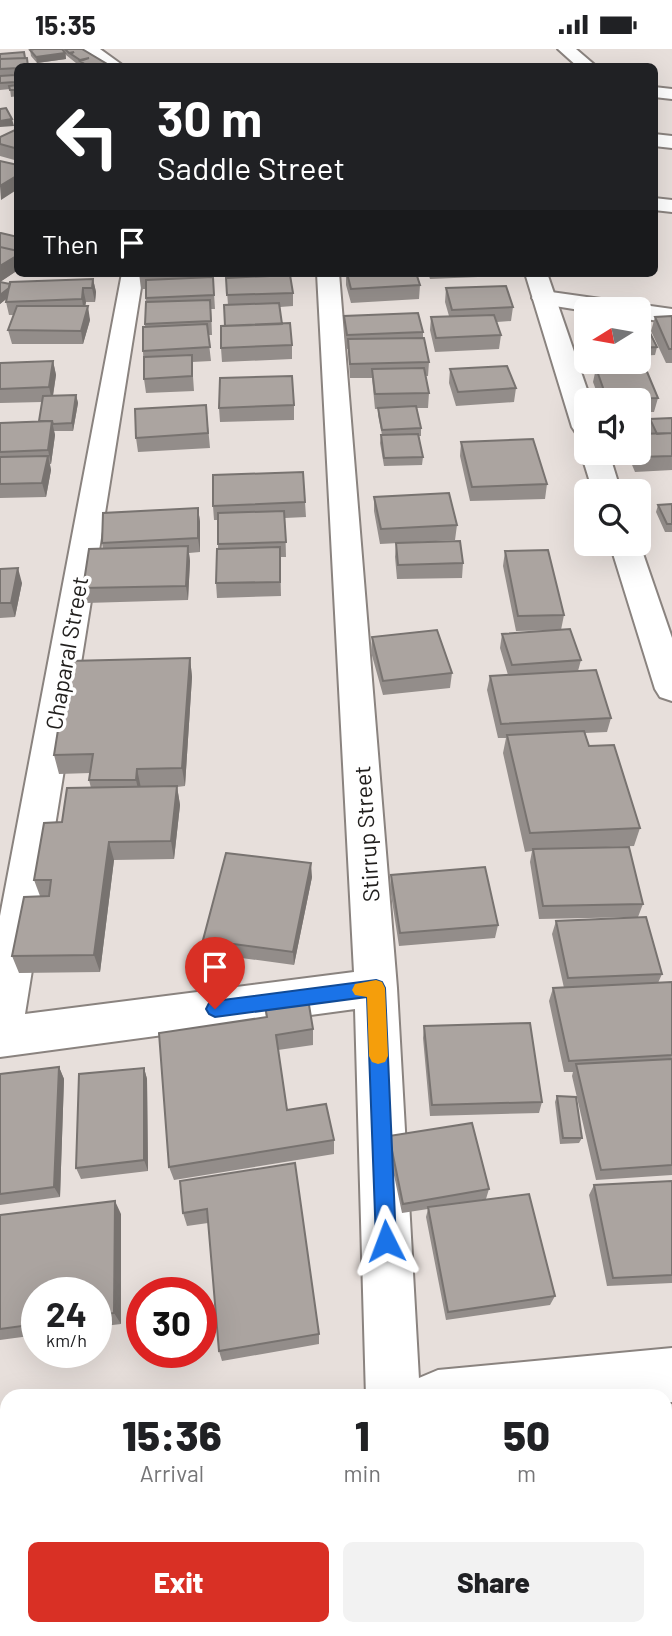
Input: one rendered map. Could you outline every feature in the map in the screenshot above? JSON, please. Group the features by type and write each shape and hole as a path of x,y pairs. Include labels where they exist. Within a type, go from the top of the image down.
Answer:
{"street":[{"path":"88,49 111,63"},
{"path":"566,49 584,63"},
{"name":"Chaparal Street","path":"0,1034 132,277"},
{"name":"Stirrup Street","path":"328,277 376,988 393,1389"},
{"path":"537,277 574,390"},
{"path":"544,298 574,302"},
{"path":"651,313 672,316"},
{"path":"629,556 672,689"},
{"path":"0,1034 376,988"},
{"path":"523,1389 672,1375"}],"building":[{"path":"62,49 65,53 36,57 30,50"},
{"path":"65,49 82,49 105,63 83,63 80,61 89,58 80,60 71,54 74,52 69,53"},
{"path":"24,52 25,58 0,59 0,54"},
{"path":"27,58 28,63 14,63 14,68 0,69 0,59"},
{"path":"14,75 14,82 0,83 0,76"},
{"path":"6,108 12,119 0,121 0,109"},
{"path":"14,130 14,148 0,144 0,137"},
{"path":"0,161 14,164 14,177 0,186"},
{"path":"0,233 14,236 14,250 0,247"},
{"path":"0,247 14,250 14,257 0,266"},
{"path":"213,277 214,295 146,298 146,280"},
{"path":"290,277 293,293 227,295 226,278"},
{"path":"348,277 417,277 420,285 351,289"},
{"path":"93,279 92,288 83,288 82,299 6,302 10,282"},
{"path":"0,282 10,284 0,295"},
{"path":"506,286 513,307 452,310 446,288"},
{"path":"210,300 211,321 145,324 146,302"},
{"path":"279,303 282,324 225,326 224,305"},
{"path":"17,306 88,306 81,331 8,330"},
{"path":"418,313 423,332 347,335 344,316"},
{"path":"494,315 501,335 436,338 431,317"},
{"path":"672,316 672,349 669,349 655,317"},
{"path":"290,323 292,345 221,348 221,326"},
{"path":"207,324 210,347 143,351 143,327"},
{"path":"651,335 657,347 651,347"},
{"path":"424,338 429,362 350,364 348,339"},
{"path":"192,355 192,376 144,379 144,357"},
{"path":"53,361 49,387 0,389 0,363"},
{"path":"507,366 516,388 458,392 450,369"},
{"path":"424,368 429,393 375,394 372,369"},
{"path":"598,375 648,375 658,398 651,398 651,388 603,388"},
{"path":"292,376 294,405 219,408 220,378"},
{"path":"76,395 72,423 53,424 52,421 39,421 43,396"},
{"path":"206,405 208,433 136,438 135,409"},
{"path":"416,406 421,428 382,430 378,408"},
{"path":"672,418 672,433 657,434 651,419"},
{"path":"52,421 48,450 0,452 0,423"},
{"path":"672,433 672,456 651,457 651,434"},
{"path":"418,434 423,457 384,458 381,435"},
{"path":"533,439 547,484 472,487 461,442"},
{"path":"48,456 42,483 0,484 0,457"},
{"path":"303,472 305,502 213,506 213,475"},
{"path":"449,493 457,525 381,529 374,497"},
{"path":"672,504 672,524 667,524 658,505"},
{"path":"198,508 198,538 102,543 103,513"},
{"path":"284,511 286,542 218,544 218,513"},
{"path":"460,541 463,563 398,565 396,543"},
{"path":"188,546 186,586 83,588 89,549"},
{"path":"280,547 280,582 216,583 217,549"},
{"path":"548,550 564,615 518,616 505,551"},
{"path":"18,568 11,603 0,603 0,569"},
{"path":"570,629 581,660 512,665 502,634"},
{"path":"437,630 452,673 383,681 372,637"},
{"path":"190,658 182,768 137,769 136,780 89,780 93,754 54,755 69,661"},
{"path":"596,670 611,718 501,724 490,676"},
{"path":"584,731 589,746 614,745 640,828 530,833 507,735"},
{"path":"177,786 171,841 109,842 94,955 12,956 24,897 49,896 51,880 34,880 44,823 62,822 67,788"},
{"path":"629,847 643,904 543,906 533,849"},
{"path":"226,853 311,863 293,952 203,940"},
{"path":"485,867 498,925 400,933 391,875"},
{"path":"646,917 662,974 568,978 556,921"},
{"path":"672,982 672,1055 569,1061 553,988"},
{"path":"308,999 313,1029 276,1035 287,1110 326,1104 334,1140 169,1167 159,1033 267,1017 265,1006"},
{"path":"530,1023 542,1102 432,1105 424,1026"},
{"path":"672,1059 672,1165 601,1170 576,1064"},
{"path":"59,1067 54,1187 0,1194 0,1074"},
{"path":"144,1068 144,1160 76,1168 79,1074"},
{"path":"557,1096 576,1097 582,1138 563,1138"},
{"path":"472,1123 489,1189 403,1204 389,1136"},
{"path":"295,1163 319,1334 219,1351 217,1277 213,1277 207,1209 183,1213 180,1181"},
{"path":"672,1181 672,1275 613,1278 594,1185"},
{"path":"529,1194 555,1296 448,1312 428,1207"},
{"path":"115,1201 114,1313 112,1277 21,1277 21,1326 0,1329 0,1215"}],"slow traffic":[{"path":"361,990 376,988 378,1056"}],"route":[{"path":"215,1009 376,988 386,1241"}]}
